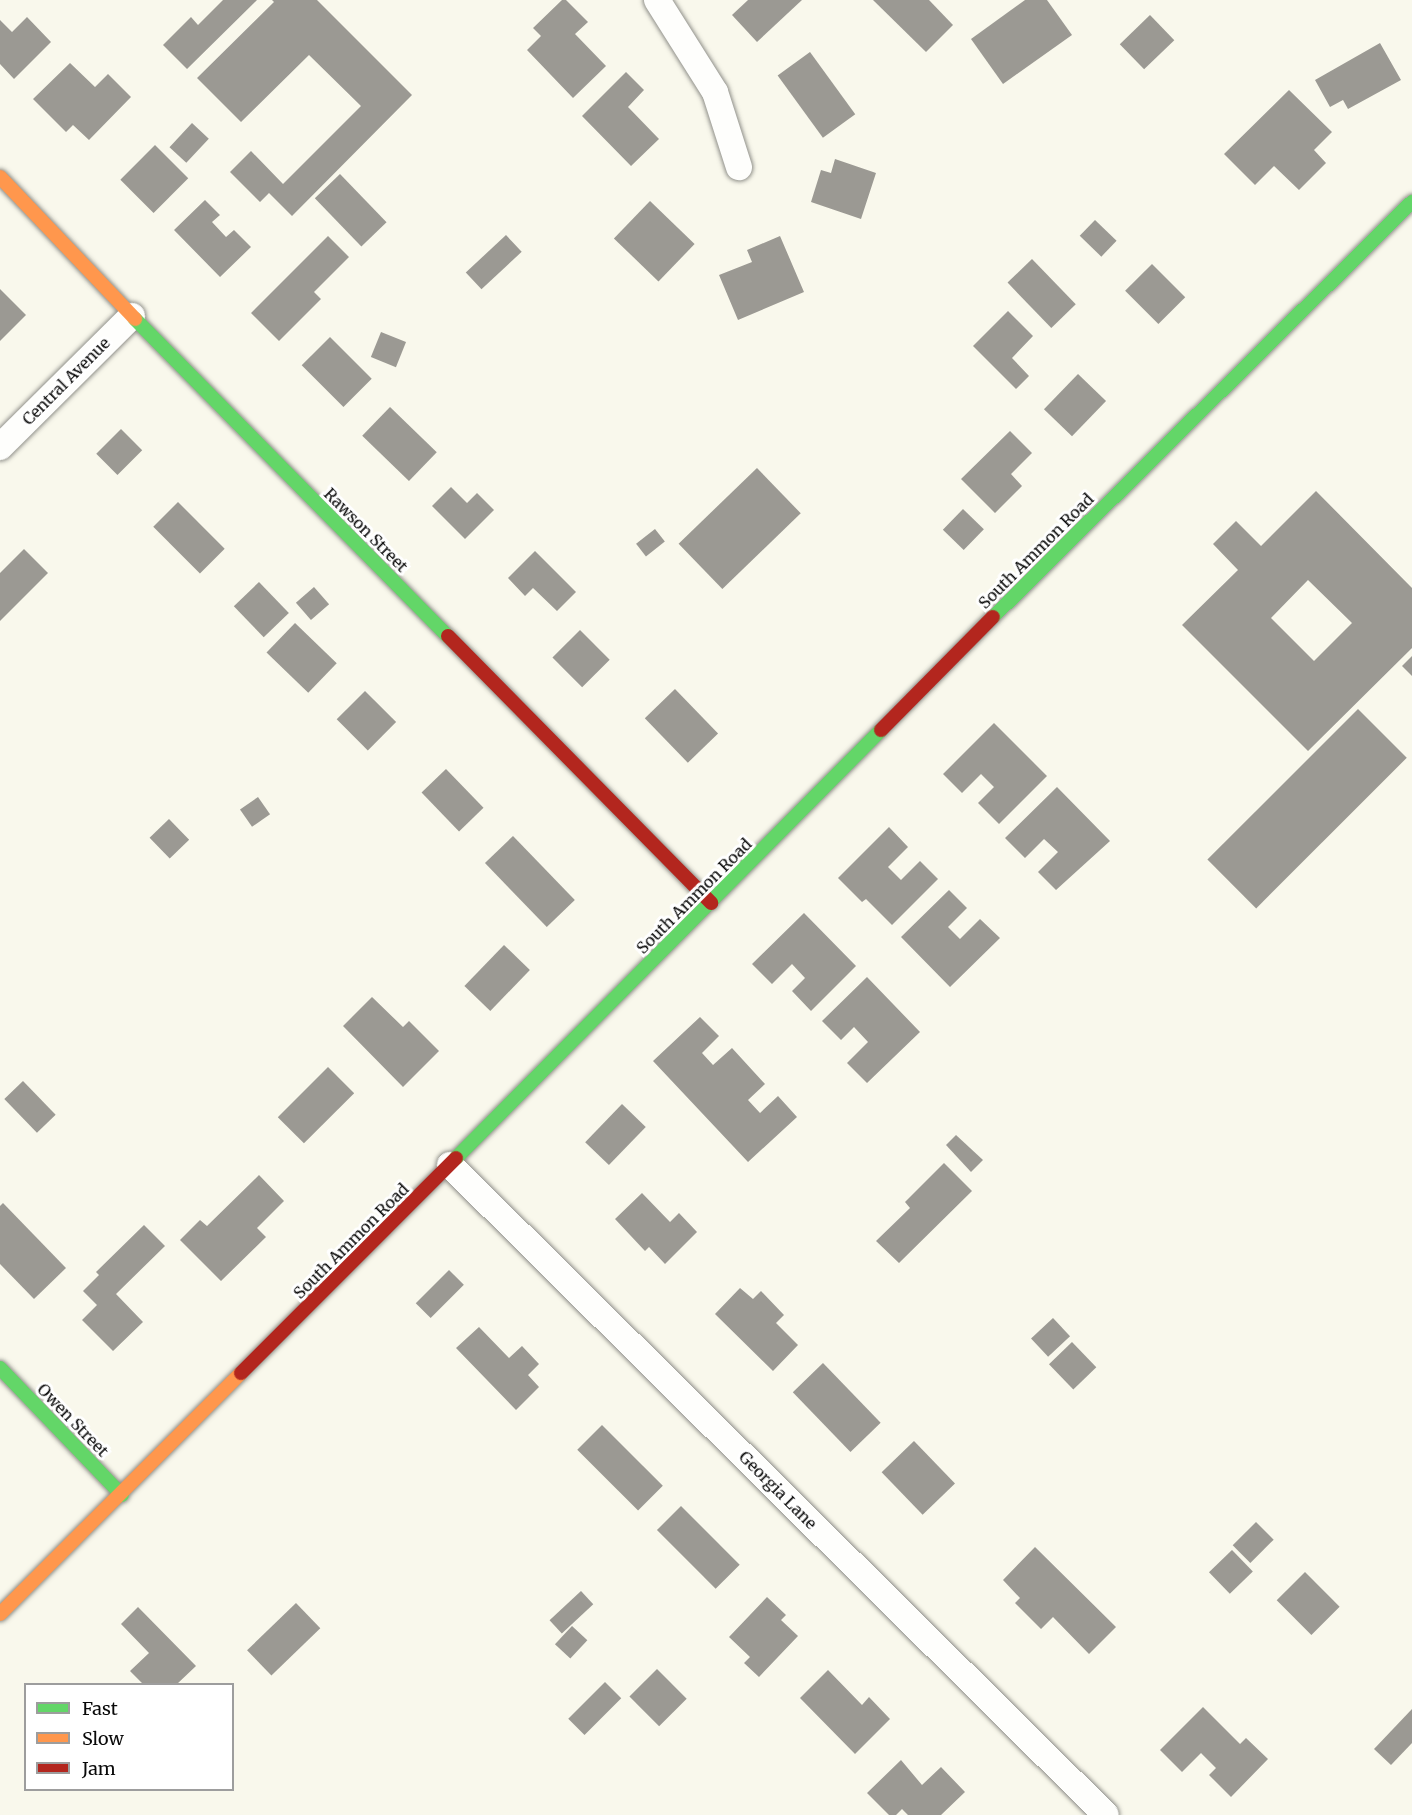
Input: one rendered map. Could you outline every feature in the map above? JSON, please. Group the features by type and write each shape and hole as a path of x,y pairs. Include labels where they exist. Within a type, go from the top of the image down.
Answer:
{"main road":[{"name":"Rawson Street","path":"0,177 132,316 711,903"},
{"name":"South Ammon Road","path":"0,1614 122,1495 957,653 1412,202"},
{"name":"Owen Street","path":"0,1368 122,1495"}],"street":[{"path":"657,0 715,92 739,167"},
{"name":"Central Avenue","path":"0,447 132,316"},
{"name":"Georgia Lane","path":"450,1165 1106,1815"}],"building":[{"path":"223,0 257,0 187,69 163,45 191,17 198,25"},
{"path":"272,0 317,0 412,95 292,216 269,193 260,202 230,172 251,151 283,184 361,106 309,55 241,122 197,78 274,2"},
{"path":"562,0 566,0 588,22 575,34 606,66 573,98 527,50 541,36 533,28"},
{"path":"748,0 802,0 757,42 732,15"},
{"path":"873,0 929,0 953,25 926,52"},
{"path":"1025,0 1047,0 1072,35 1003,84 971,39"},
{"path":"1150,15 1174,40 1144,69 1120,44"},
{"path":"27,17 51,42 14,79 0,64 0,20 12,32"},
{"path":"1380,43 1401,80 1348,109 1343,100 1330,107 1315,80"},
{"path":"810,52 855,114 823,138 778,76"},
{"path":"70,63 95,87 108,74 131,97 89,140 73,125 66,132 33,99"},
{"path":"626,72 644,90 628,107 659,139 631,166 582,116"},
{"path":"1289,90 1332,132 1314,150 1326,163 1299,190 1274,166 1255,185 1224,154"},
{"path":"192,123 209,139 186,163 169,147"},
{"path":"155,145 188,178 154,213 120,180"},
{"path":"835,159 876,173 861,219 811,202 821,170 831,173"},
{"path":"340,174 387,222 361,247 315,198"},
{"path":"205,200 220,215 212,222 226,237 234,230 251,247 220,277 174,230"},
{"path":"650,201 695,244 658,281 614,238"},
{"path":"1095,220 1117,241 1101,257 1080,236"},
{"path":"506,235 522,252 481,289 466,273"},
{"path":"328,236 349,257 314,292 321,299 279,341 251,313"},
{"path":"780,236 804,292 738,320 719,275 752,262 747,250"},
{"path":"1032,259 1076,304 1051,328 1008,283"},
{"path":"1152,264 1185,297 1158,324 1125,291"},
{"path":"0,289 26,315 0,341"},
{"path":"1008,311 1033,336 1012,358 1029,376 1016,389 973,346"},
{"path":"381,332 406,342 396,367 371,357"},
{"path":"330,337 372,379 343,407 302,365"},
{"path":"1078,374 1106,401 1072,436 1044,409"},
{"path":"390,407 437,452 409,481 362,436"},
{"path":"121,429 142,450 117,475 96,454"},
{"path":"1010,431 1032,453 1011,474 1022,486 995,513 961,479"},
{"path":"757,468 801,513 722,589 679,544"},
{"path":"451,487 467,503 477,493 494,510 465,539 432,506"},
{"path":"1316,491 1412,588 1412,648 1308,751 1182,625 1238,570 1213,544 1236,521 1261,546","holes":["1308,580 1352,623 1314,661 1271,618"]},
{"path":"178,502 225,549 200,573 153,527"},
{"path":"963,509 984,529 964,550 943,530"},
{"path":"655,529 665,542 646,556 636,544"},
{"path":"24,549 48,573 0,621 0,573"},
{"path":"535,551 576,592 557,611 533,588 525,596 508,578"},
{"path":"259,582 289,613 264,637 234,606"},
{"path":"314,587 329,604 311,620 296,603"},
{"path":"295,623 337,663 308,693 267,652"},
{"path":"580,630 610,660 582,687 552,658"},
{"path":"1412,656 1412,676 1402,666"},
{"path":"675,689 718,734 688,763 645,718"},
{"path":"365,691 396,722 368,750 337,719"},
{"path":"1358,709 1407,758 1256,908 1207,860"},
{"path":"994,723 1047,776 999,824 978,803 994,787 981,774 962,793 943,774"},
{"path":"446,769 484,808 459,831 422,793"},
{"path":"1057,787 1110,841 1056,890 1038,872 1058,852 1044,839 1025,858 1005,838"},
{"path":"258,797 270,814 252,827 240,810"},
{"path":"169,819 189,840 170,859 150,838"},
{"path":"889,827 908,847 888,867 901,880 920,861 938,879 892,925 866,899 862,902 838,878"},
{"path":"513,836 575,900 547,927 485,863"},
{"path":"949,890 967,908 948,927 960,939 980,919 1000,938 950,987 901,937"},
{"path":"804,913 856,966 811,1011 792,991 805,978 792,964 772,984 752,964"},
{"path":"504,945 530,970 490,1011 464,986"},
{"path":"867,977 920,1032 867,1083 847,1063 868,1042 854,1027 841,1040 822,1021"},
{"path":"372,997 403,1027 409,1021 439,1051 403,1087 343,1026"},
{"path":"700,1017 719,1036 702,1053 713,1065 732,1048 765,1084 748,1100 760,1113 778,1096 797,1117 748,1162 653,1061"},
{"path":"328,1067 354,1093 304,1143 278,1117"},
{"path":"23,1081 56,1115 37,1133 4,1099"},
{"path":"622,1104 646,1127 609,1165 585,1142"},
{"path":"956,1135 983,1160 971,1172 946,1145"},
{"path":"944,1163 972,1191 899,1263 876,1241 910,1208 905,1202"},
{"path":"259,1175 284,1201 257,1228 266,1237 221,1281 180,1240 200,1220 207,1226"},
{"path":"642,1193 670,1222 679,1213 697,1232 665,1264 649,1247 645,1251 615,1219"},
{"path":"3,1203 66,1268 34,1299 0,1264 0,1206"},
{"path":"144,1225 165,1246 116,1294 143,1322 113,1351 82,1320 97,1305 83,1291 99,1275 96,1272"},
{"path":"449,1270 464,1285 431,1318 416,1303"},
{"path":"740,1288 753,1299 761,1291 784,1315 776,1323 798,1345 773,1371 715,1314"},
{"path":"1053,1318 1070,1336 1048,1357 1031,1338"},
{"path":"479,1327 509,1358 522,1346 539,1364 528,1375 539,1387 516,1410 456,1348"},
{"path":"1072,1342 1096,1367 1073,1389 1049,1364"},
{"path":"823,1363 881,1423 850,1452 793,1392"},
{"path":"602,1425 663,1486 638,1511 577,1450"},
{"path":"914,1441 955,1483 923,1515 882,1472"},
{"path":"681,1506 740,1565 716,1589 657,1530"},
{"path":"1256,1522 1274,1540 1250,1563 1233,1545"},
{"path":"1035,1547 1116,1627 1089,1654 1053,1617 1041,1629 1015,1603 1020,1598 1003,1580"},
{"path":"1232,1550 1253,1572 1230,1594 1209,1572"},
{"path":"1305,1572 1340,1607 1311,1635 1277,1600"},
{"path":"581,1591 593,1604 562,1633 550,1620"},
{"path":"767,1597 786,1615 781,1620 798,1636 759,1677 744,1663 750,1657 729,1637"},
{"path":"296,1603 320,1628 271,1675 247,1650"},
{"path":"138,1607 196,1666 178,1683 142,1683 130,1671 149,1653 121,1624"},
{"path":"572,1626 587,1640 570,1659 555,1644"},
{"path":"657,1669 687,1699 659,1726 629,1697"},
{"path":"828,1670 862,1705 869,1697 890,1719 855,1754 800,1698"},
{"path":"605,1682 621,1698 584,1735 568,1719"},
{"path":"1203,1707 1240,1744 1246,1738 1268,1759 1231,1797 1209,1775 1216,1768 1201,1753 1182,1772 1160,1750"},
{"path":"1412,1709 1412,1743 1391,1765 1374,1749"},
{"path":"901,1760 922,1785 941,1767 965,1792 941,1815 908,1815 902,1809 896,1815 889,1815 867,1793"}],"traffic: fast":[{"path":"993,617 1412,202"},
{"path":"135,319 448,636"},
{"path":"456,1158 881,730"},
{"path":"0,1368 122,1495"}],"traffic: slow":[{"path":"0,177 135,319"},
{"path":"0,1614 241,1373"}],"traffic: jam":[{"path":"881,730 993,617"},
{"path":"448,636 711,903"},
{"path":"241,1373 456,1158"}]}
